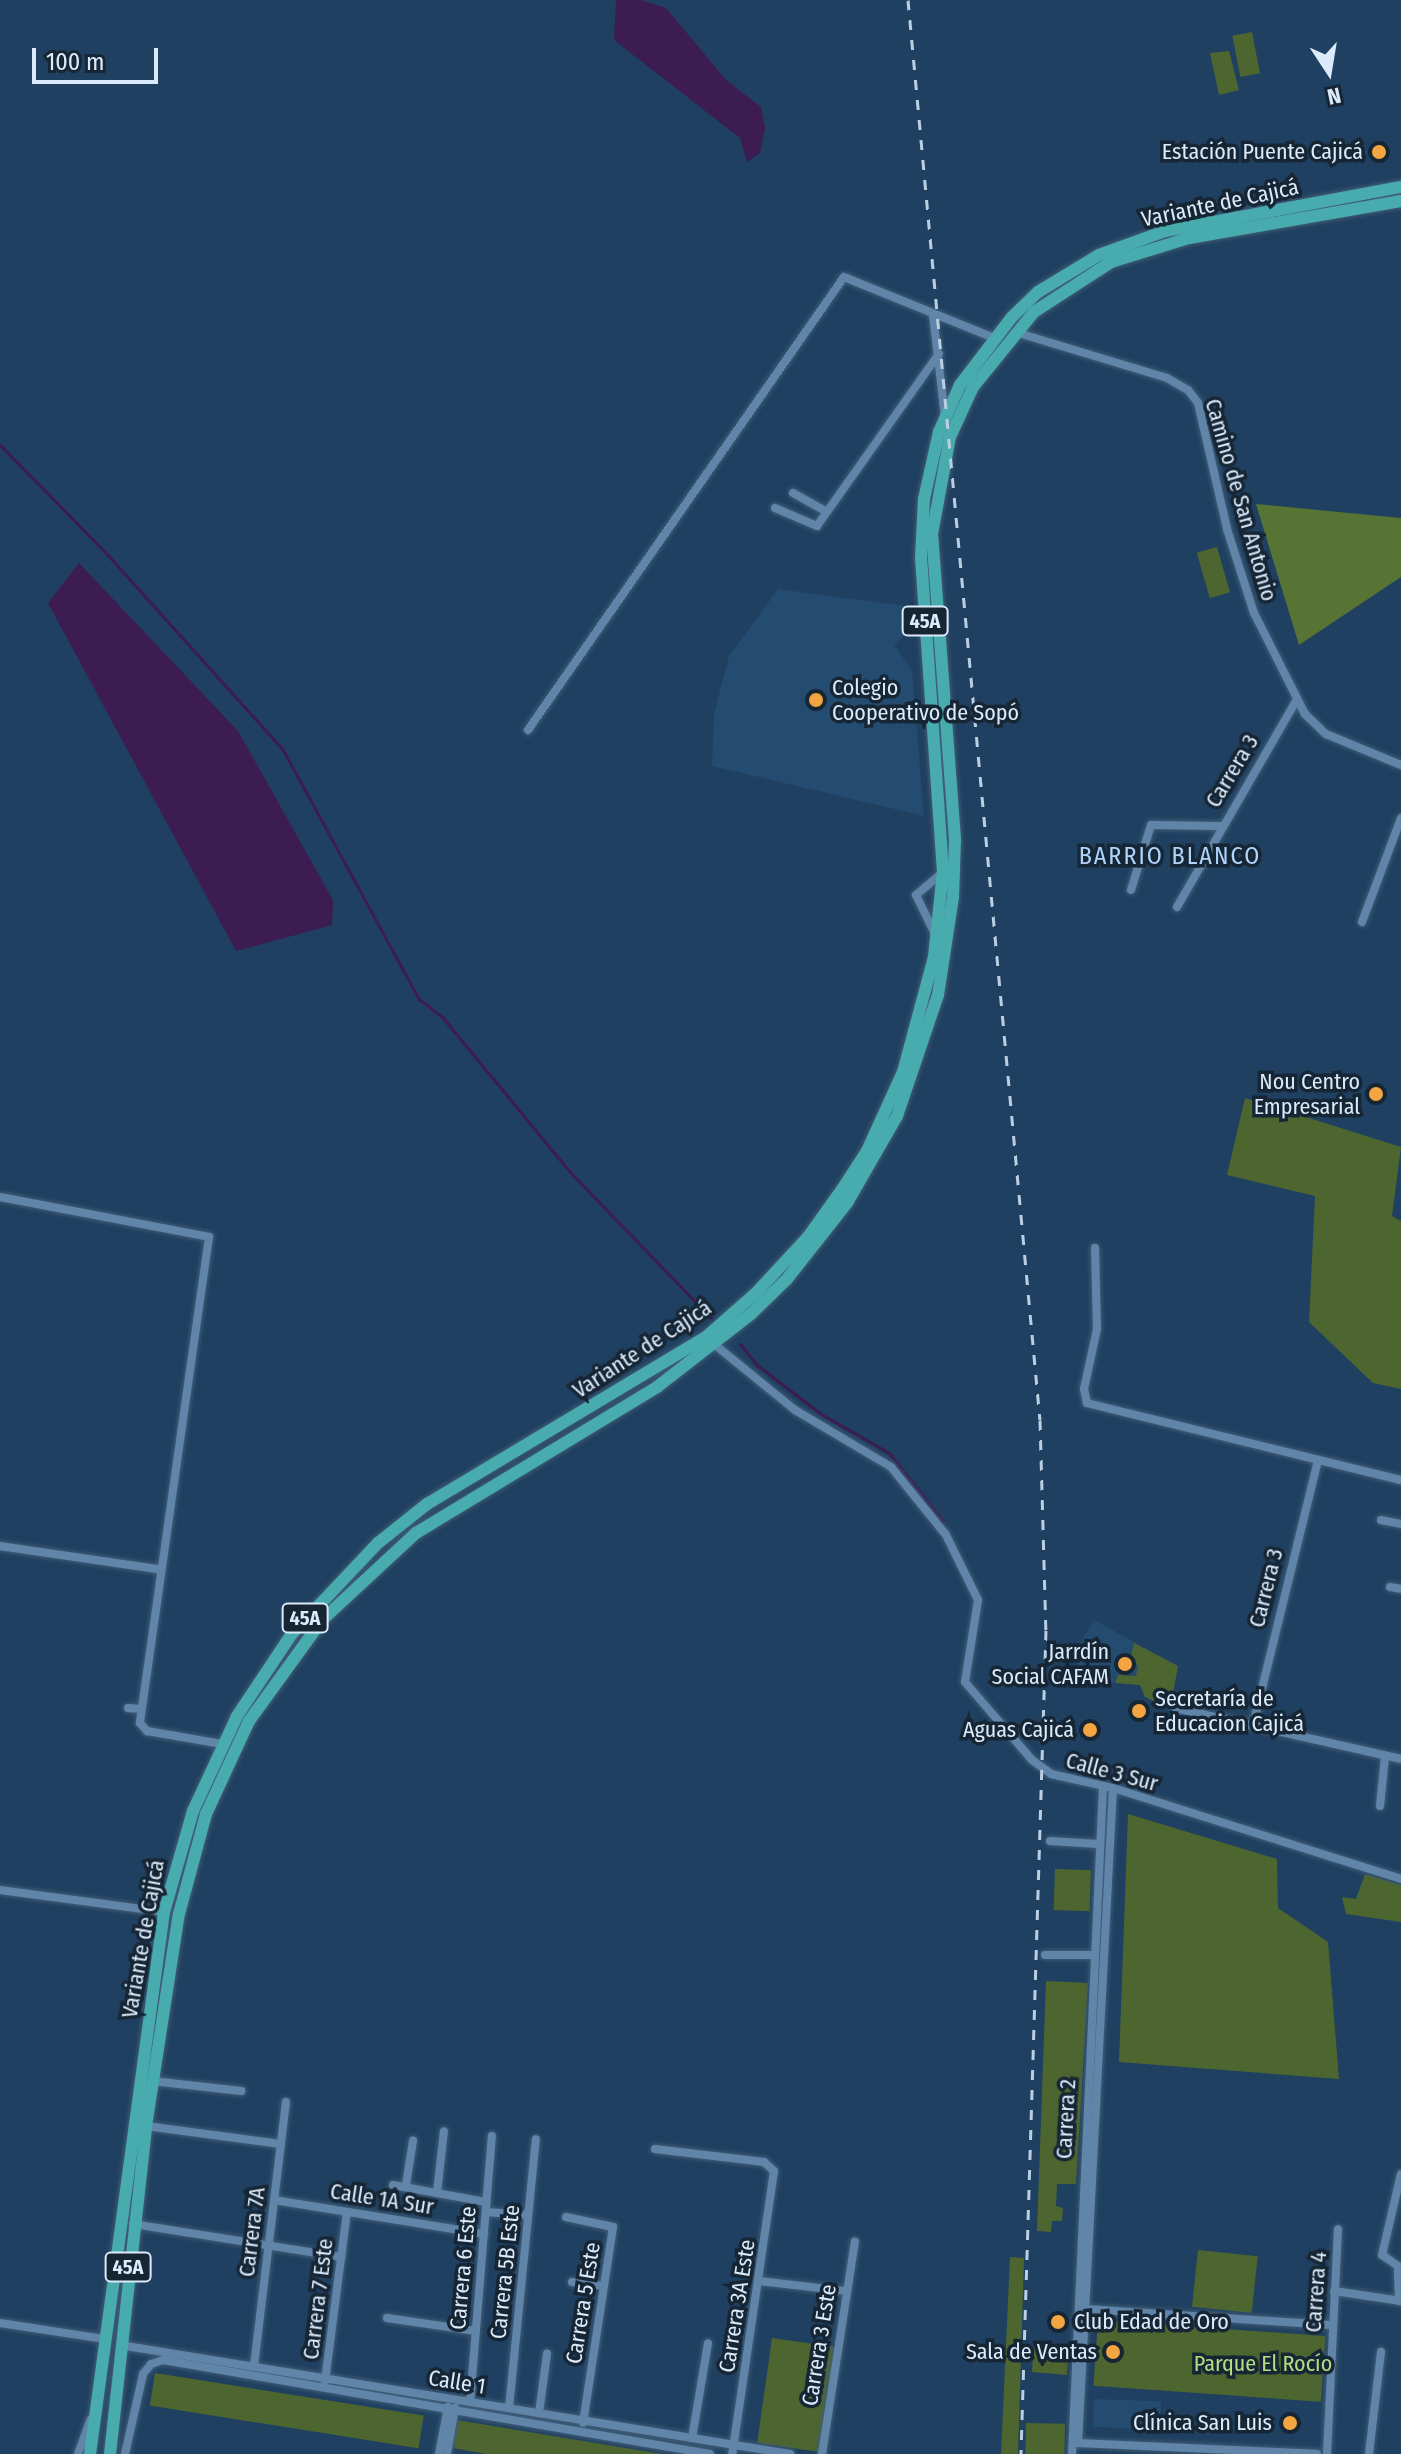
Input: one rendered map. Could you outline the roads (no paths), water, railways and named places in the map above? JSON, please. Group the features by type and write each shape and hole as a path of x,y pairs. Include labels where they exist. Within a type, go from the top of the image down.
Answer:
{"highway":[{"name":"Variante de Cajicá","path":"745,1311 808,1237 867,1151 907,1060 937,937 943,872 921,558 924,499 945,418 994,338 1038,292 1128,243 1200,224 1401,187"},
{"name":"Variante de Cajicá","path":"110,2454 118,2345 133,2224 179,1914 206,1814 249,1721 302,1643 362,1578 416,1533 657,1387 717,1339 815,1246 877,1156 917,1068 938,995 951,908 955,839 932,572 935,502 960,411 1014,331 1087,275 1156,246 1401,201"},
{"name":"Variante de Cajicá","path":"90,2454 164,1912 193,1811 222,1744 291,1635 378,1543 439,1497 717,1339"}],"street":[{"path":"528,730 844,277 994,338"},
{"path":"933,315 945,418"},
{"name":"Camino de San Antonio","path":"1014,331 1167,378 1194,397 1254,613 1297,699 1326,734 1401,765"},
{"path":"775,508 815,527 939,354"},
{"path":"793,493 826,511"},
{"name":"Carrera 3","path":"1177,907 1219,826 1297,699"},
{"path":"1362,922 1401,818"},
{"path":"1131,890 1151,825 1219,826"},
{"path":"937,937 913,895 943,872"},
{"path":"0,1197 209,1237 158,1569 140,1723 147,1731 222,1744"},
{"path":"1095,1248 1097,1329 1084,1389 1087,1403 1401,1480"},
{"name":"Calle 3 Sur","path":"717,1339 795,1410 891,1467 946,1535 978,1600 965,1676 968,1690 1043,1769 1401,1879"},
{"name":"Carrera 3","path":"1253,1725 1318,1460"},
{"path":"1381,1520 1401,1524"},
{"path":"0,1546 158,1569"},
{"path":"1390,1587 1401,1589"},
{"path":"128,1708 141,1709"},
{"path":"1175,1708 1401,1759"},
{"path":"1380,1806 1385,1757"},
{"name":"Carrera 2","path":"1072,2454 1075,2443 1092,1955 1103,1786"},
{"path":"1113,1788 1075,2443 1317,2454"},
{"path":"1050,1841 1098,1844"},
{"path":"0,1890 164,1912"},
{"path":"1045,1955 1092,1955"},
{"path":"152,2081 241,2091"},
{"name":"Carrera 7A","path":"254,2366 286,2102"},
{"path":"146,2126 281,2144"},
{"path":"437,2193 444,2131"},
{"name":"Carrera 6 Este","path":"470,2402 492,2136"},
{"name":"Carrera 5B Este","path":"509,2408 536,2139"},
{"path":"406,2185 413,2141"},
{"name":"Carrera 3A Este","path":"655,2149 769,2164 774,2171 770,2219 733,2449"},
{"path":"1334,2291 1400,2301 1398,2266 1382,2255 1401,2174"},
{"path":"393,2185 406,2185 528,2215"},
{"name":"Calle 1A Sur","path":"274,2200 484,2234"},
{"name":"Carrera 7 Este","path":"324,2390 347,2212"},
{"name":"Carrera 5 Este","path":"566,2217 613,2227 582,2432"},
{"path":"133,2224 341,2257"},
{"name":"Carrera 4","path":"1327,2454 1338,2229"},
{"name":"Carrera 3 Este","path":"822,2454 855,2242"},
{"path":"759,2281 846,2291"},
{"path":"572,2282 604,2286"},
{"path":"1085,2309 1331,2325"},
{"path":"387,2318 476,2331"},
{"path":"0,2323 104,2339"},
{"path":"692,2438 708,2343"},
{"name":"Calle 1","path":"118,2345 692,2438 733,2449 790,2454"},
{"path":"1369,2454 1381,2352"},
{"path":"539,2413 547,2354"},
{"name":"Calle 1","path":"125,2454 143,2374 151,2364 163,2360 710,2454"},
{"path":"447,2454 453,2399"},
{"path":"439,2454 451,2411"},
{"path":"78,2454 93,2415"}],"waterway":[{"path":"0,445 105,552 283,750 419,999 443,1018 569,1171 712,1319"},
{"path":"740,1344 757,1365 821,1414 889,1453 943,1521"}],"railway":[{"path":"908,0 1040,1420 1046,1630 1021,2454"}],"place":[{"name":"Estación Puente Cajicá","path":"1379,152"},
{"name":"Colegio Cooperativo de Sopó","path":"816,700"},
{"name":"Nou Centro Empresarial","path":"1376,1094"},
{"name":"Jarrdín Social CAFAM","path":"1125,1664"},
{"name":"Secretaría de Educacion Cajicá","path":"1139,1711"},
{"name":"Aguas Cajicá","path":"1090,1730"},
{"name":"Club Edad de Oro","path":"1058,2322"},
{"name":"Sala de Ventas","path":"1113,2352"},
{"name":"Clínica San Luis","path":"1290,2423"}],"district":[{"name":"BARRIO BLANCO","path":"1170,857"}],"park label":[{"name":"Parque El Rocío","path":"1263,2364"}]}
